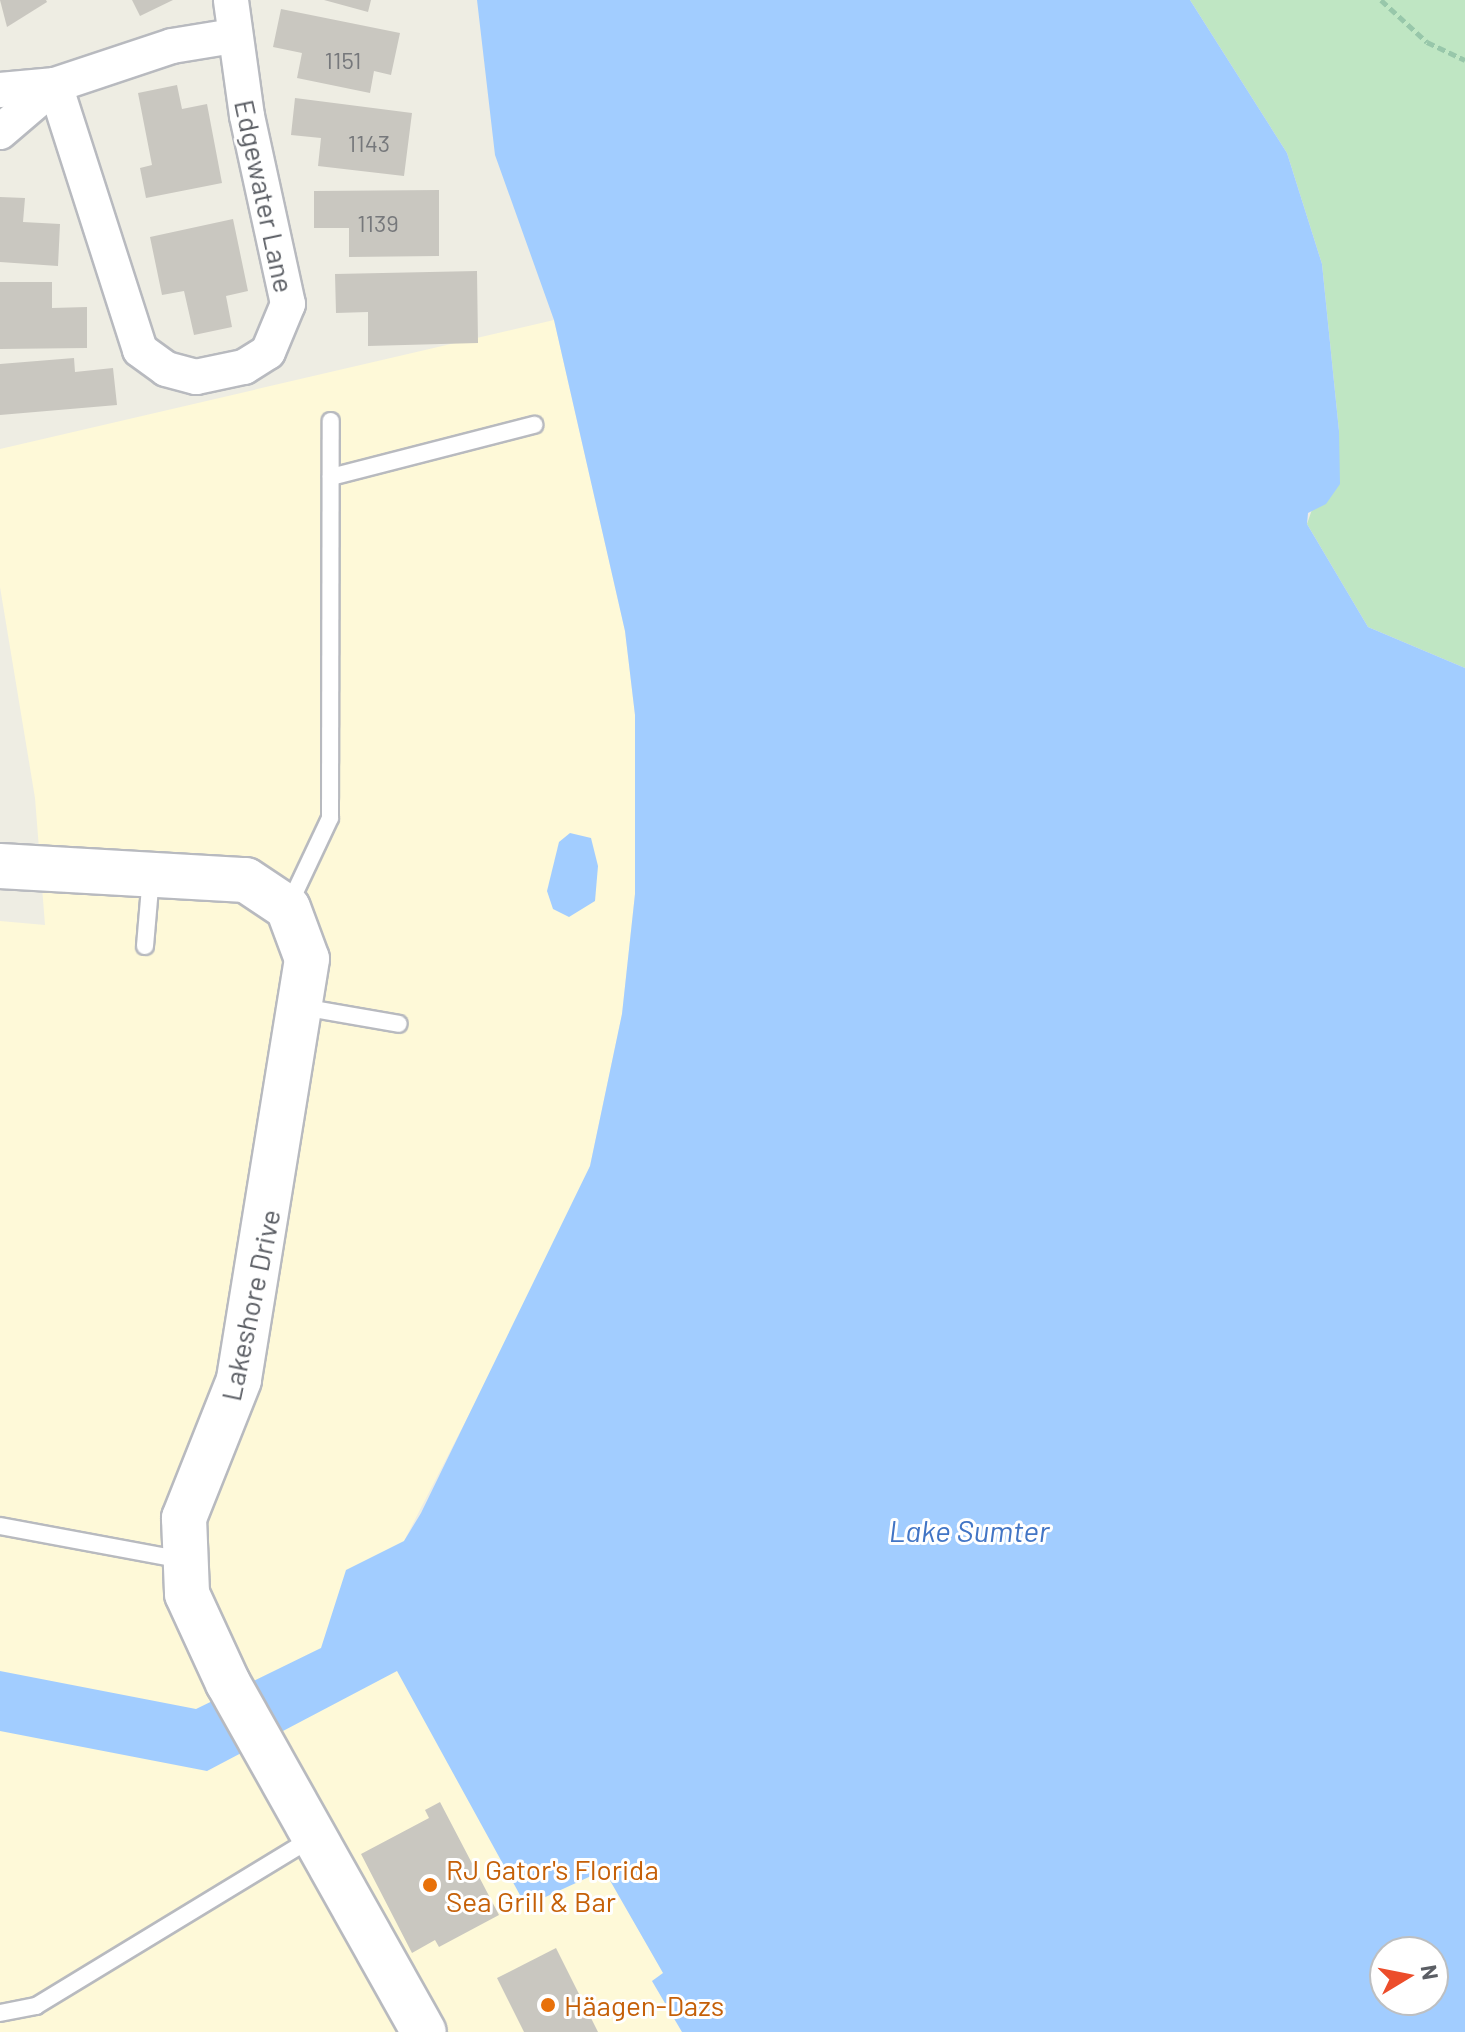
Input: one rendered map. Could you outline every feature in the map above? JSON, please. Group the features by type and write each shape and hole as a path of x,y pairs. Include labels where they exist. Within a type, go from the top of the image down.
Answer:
{"street":[{"name":"Edgewater Lane","path":"55,85 140,350 166,369 196,377 244,367 268,352 288,304 233,36 231,0"},
{"path":"0,90 55,85 172,46 233,36"},
{"path":"0,132 55,85"},
{"path":"0,866 246,880 288,908"},
{"name":"Lakeshore Drive","path":"288,908 307,959 300,1007 239,1380 184,1518 187,1594 228,1683 424,2032"}],"lane":[{"path":"288,908 330,818 331,421"},
{"path":"331,477 534,425"},
{"path":"145,946 151,875"},
{"path":"300,1007 399,1024"},
{"path":"0,1526 186,1560"},
{"path":"0,2013 36,2006 315,1836"}],"path":[{"path":"1381,0 1427,42 1465,60"}],"shaded area":[{"path":"554,320 625,631 635,715 635,894 622,1014 590,1166 567,1224 404,1541 525,1905 604,1870 664,1974 652,1981 682,2032 0,2032 0,921 45,925 35,798 0,587 0,449"}],"green space":[{"path":"1190,0 1465,0 1465,668 1368,627 1307,524 1339,431 1322,264 1287,153"}],"water":[{"name":"Lake Sumter","path":"477,0 1190,0 1287,153 1322,264 1339,431 1340,484 1326,504 1308,513 1307,524 1368,627 1465,668 1465,2032 682,2032 652,1981 663,1973 604,1870 526,1906 397,1671 207,1771 0,1731 0,1671 196,1709 321,1648 346,1570 404,1541 421,1513 590,1166 622,1014 635,894 635,715 625,631 554,320 495,155"},
{"path":"570,833 591,838 598,866 595,901 569,917 553,909 547,891 559,842"}],"building":[{"path":"0,0 46,0 47,2 7,27"},
{"path":"132,0 173,0 140,16"},
{"path":"324,0 371,0 368,12"},
{"path":"281,9 400,33 391,75 374,71 370,93 297,78 302,53 273,47"},
{"path":"177,85 182,109 207,104 222,183 146,198 140,168 152,165 138,93"},
{"path":"295,98 412,113 404,176 318,166 321,138 291,135"},
{"path":"439,190 439,256 349,257 349,228 314,228 314,191"},
{"path":"0,197 25,198 23,222 60,224 58,266 0,262"},
{"path":"233,219 248,291 226,296 232,327 194,335 184,291 162,295 150,237"},
{"path":"477,271 478,343 368,346 368,312 336,313 335,274"},
{"path":"0,282 52,282 52,308 87,307 87,348 0,349"},
{"path":"74,358 75,372 113,368 117,405 0,415 0,364"},
{"name":"RJ Gator's Florida Sea Grill & Bar","path":"440,1802 499,1915 439,1947 435,1940 412,1953 361,1854 429,1818 425,1810"},
{"name":"Häagen-Dazs","path":"556,1948 598,2032 524,2032 497,1978"}],"place":[{"name":"RJ Gator's Florida Sea Grill & Bar","path":"430,1885"},
{"name":"Häagen-Dazs","path":"548,2005"}]}
